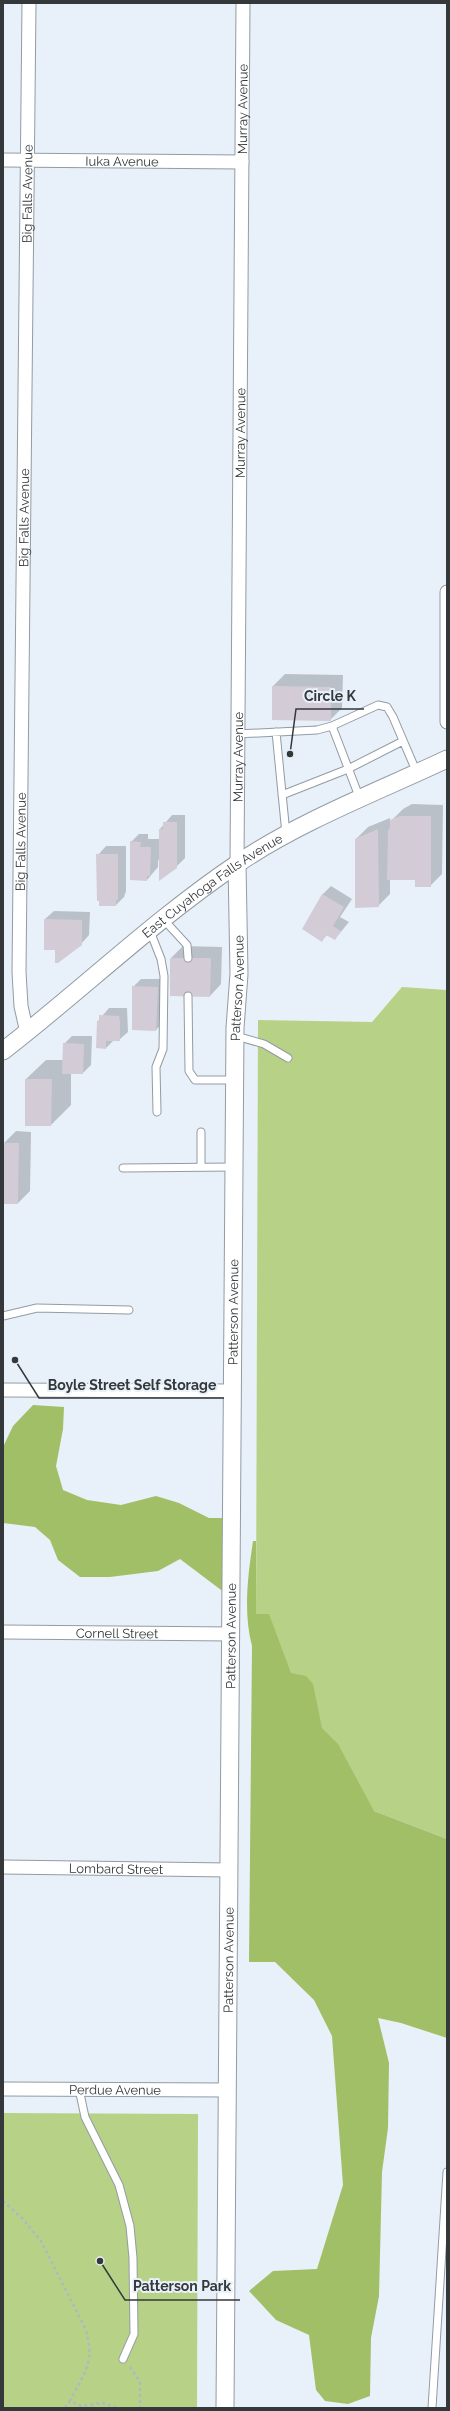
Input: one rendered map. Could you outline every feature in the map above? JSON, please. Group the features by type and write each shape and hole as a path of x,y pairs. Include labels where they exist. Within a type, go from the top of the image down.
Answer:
{"street":[{"name":"Big Falls Avenue","path":"27,1032 20,1006 19,972 26,160 29,3"},
{"name":"Murray Avenue","path":"237,864 243,3"},
{"name":"Iuka Avenue","path":"3,160 242,162"},
{"path":"447,592 447,722"},
{"name":"East Cuyahoga Falls Avenue","path":"3,1051 150,931 237,864 286,835 447,759"},
{"name":"Patterson Avenue","path":"225,2408 232,1634 234,1167 236,1036 239,974 237,864"},
{"path":"3,1390 233,1391"},
{"name":"Cornell Street","path":"3,1632 232,1634"},
{"name":"Lombard Street","path":"3,1867 229,1870"},
{"name":"Perdue Avenue","path":"3,2089 227,2090"}],"lane":[{"path":"237,734 317,730 332,726 378,705 387,707 417,773"},
{"path":"332,726 360,800"},
{"path":"276,732 286,835"},
{"path":"282,795 348,769 403,741"},
{"path":"164,920 186,945 188,958"},
{"path":"150,931 161,959 164,976 163,1049 156,1067 157,1112"},
{"path":"188,996 189,1072 195,1080 235,1080"},
{"path":"236,1036 264,1044 288,1058"},
{"path":"201,1167 202,1132"},
{"path":"123,1168 234,1167"},
{"path":"3,1316 37,1308 129,1310"},
{"path":"79,2089 85,2117 119,2185 130,2226 133,2258 134,2334 123,2359"},
{"path":"432,2408 447,2172"}],"path":[{"path":"3,2201 22,2218 41,2241 85,2328 90,2342 90,2361 65,2408"},
{"path":"123,2359 140,2382 140,2408"},
{"path":"70,2401 81,2406 102,2403 118,2408"}],"green space":[{"path":"402,987 447,990 447,1839 374,1811 305,1735 256,1614 258,1020 372,1022"},
{"path":"33,1405 64,1407 63,1429 56,1466 63,1490 87,1500 121,1505 156,1496 179,1503 209,1518 227,1518 229,1596 180,1559 158,1571 110,1577 80,1577 58,1560 50,1540 35,1527 3,1523 3,1447 13,1426"},
{"path":"253,1541 256,1541 256,1614 269,1614 291,1673 306,1676 313,1684 322,1728 338,1744 374,1811 447,1839 447,2038 401,2023 378,2018 389,2063 388,2128 382,2172 379,2296 371,2338 370,2396 348,2404 325,2401 316,2390 309,2335 276,2320 249,2291 273,2271 317,2269 343,2185 332,2036 314,2000 275,1962 249,1962 252,1646 249,1633 247,1594"},
{"path":"3,2113 198,2114 197,2408 3,2408"}],"building":[{"path":"272,686 331,687 331,721 272,720"},
{"path":"400,816 431,816 431,887 415,887 415,880 387,880 388,830 390,828 390,820"},
{"path":"163,822 177,822 177,868 159,881 159,829 163,829"},
{"path":"378,829 379,907 355,908 355,839"},
{"path":"130,841 141,842 140,847 151,847 150,876 147,876 147,881 130,880"},
{"path":"96,854 118,854 118,900 116,900 116,906 99,906 99,901 97,901"},
{"path":"322,894 344,907 333,926 341,931 335,940 326,935 322,942 302,929"},
{"path":"44,919 82,920 82,945 58,963 55,963 55,950 44,950"},
{"path":"170,958 211,958 210,997 170,996"},
{"path":"132,986 158,987 156,1031 132,1030"},
{"path":"99,1015 119,1016 120,1041 106,1041 106,1049 96,1048 97,1021 99,1021"},
{"path":"63,1043 84,1044 83,1074 62,1074"},
{"path":"25,1079 52,1079 51,1126 25,1126"},
{"path":"3,1143 19,1143 18,1204 3,1204"}],"place":[{"name":"Circle K","path":"290,754"},
{"name":"Boyle Street Self Storage","path":"15,1360"},
{"name":"Patterson Park","path":"100,2261"}]}
